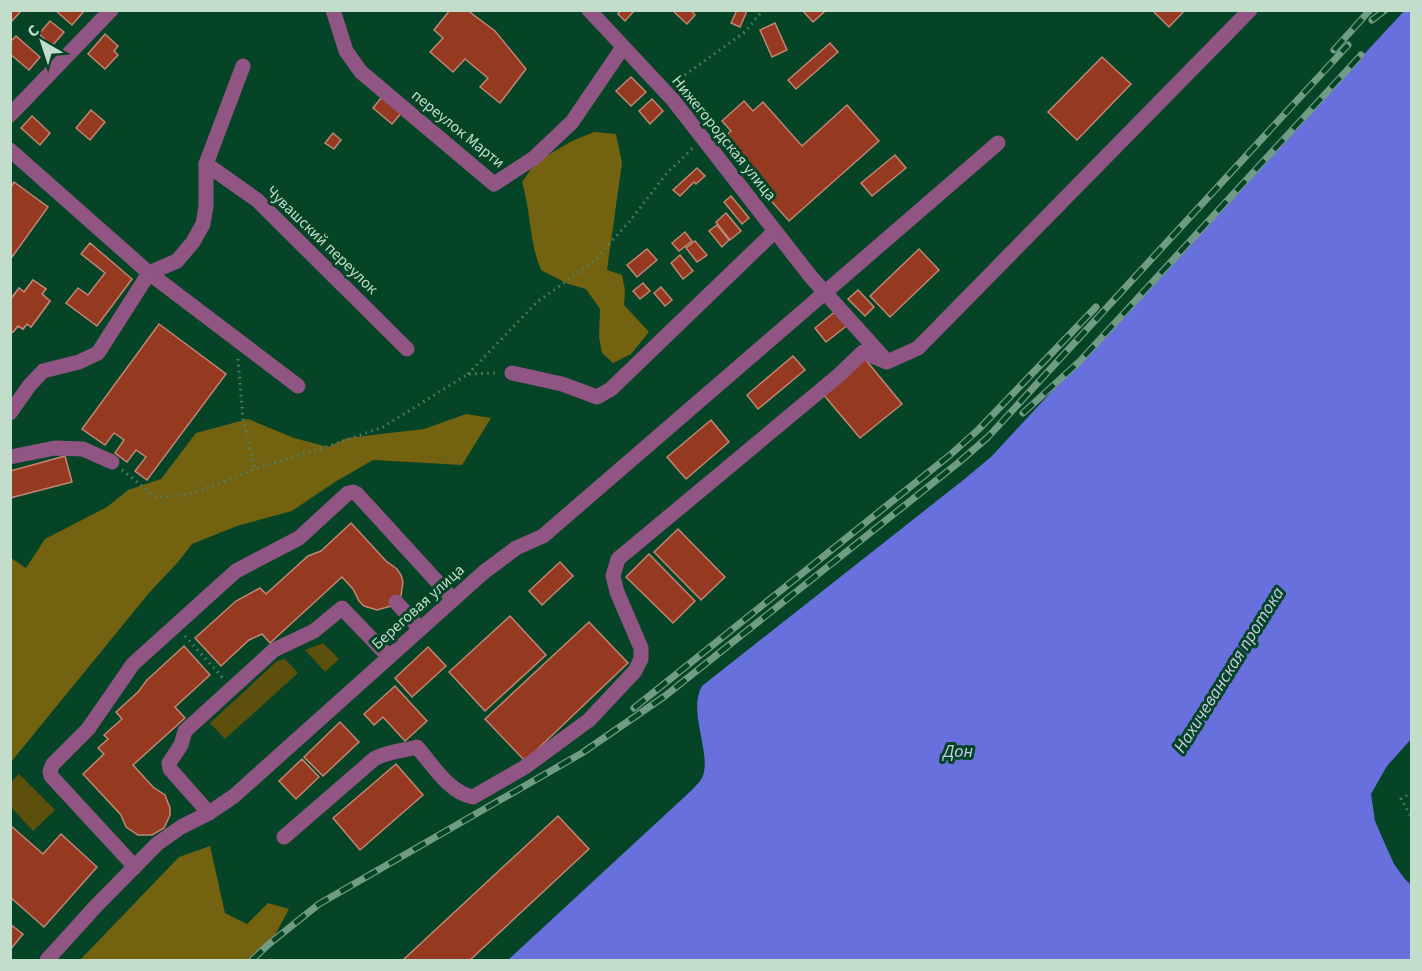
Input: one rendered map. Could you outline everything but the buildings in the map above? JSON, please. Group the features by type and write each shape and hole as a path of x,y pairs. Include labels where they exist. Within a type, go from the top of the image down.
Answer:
{"street":[{"path":"10,115 111,10"},
{"name":"переулок Марти","path":"333,10 346,51 361,72 494,184 534,158 572,122 622,47"},
{"name":"Нижегородская улица","path":"589,10 664,90 825,293 887,362"},
{"path":"284,837 374,759 383,754 398,753 417,747 455,790 473,797 525,767 589,720 635,671 641,659 641,648 617,592 613,576 618,559 839,375 863,352 887,362 918,348 1250,10"},
{"path":"10,413 29,386 43,372 78,362 98,353 149,273 177,261 193,242 203,224 206,206 206,164 243,66"},
{"name":"Береговая улица","path":"47,960 166,832 182,827 209,813 234,796 484,572 516,548 543,536 998,143"},
{"path":"10,150 149,273 298,386"},
{"name":"Чувашский переулок","path":"206,164 257,200 407,349"},
{"path":"512,373 562,384 597,397 611,389 775,231"},
{"path":"10,457 55,448 83,449 112,462"},
{"path":"135,867 51,776 52,764 88,729 128,670 236,571 299,538 353,492 453,599"},
{"path":"396,602 420,629"},
{"path":"209,813 168,766 181,745 185,731 278,647 314,631 342,608 388,657"}],"path":[{"path":"664,90 745,32 763,10"},
{"path":"112,462 157,498 195,493 255,469 383,427 468,374 537,302 592,263 629,222 667,173 703,138"},
{"path":"236,339 243,419 255,469"},
{"path":"468,374 512,373"},
{"path":"176,626 232,688"},
{"path":"1412,792 1401,799 1412,818"}],"shaded area":[{"path":"594,132 616,134 622,163 607,270 622,275 625,290 624,305 649,332 631,354 613,363 602,353 599,337 600,309 586,289 568,284 541,270 534,249 522,182 536,162 572,141"},
{"path":"466,414 491,418 462,465 373,460 292,511 237,526 192,544 11,762 11,558 26,568 45,539 107,507 128,490 161,479 196,433 248,419 294,438 328,447 347,438 424,429"},
{"path":"323,643 339,659 325,672 305,650"},
{"path":"285,659 298,673 225,739 210,723 277,661"},
{"path":"19,774 55,810 33,831 11,807 11,782"},
{"path":"210,846 225,913 247,924 268,903 289,909 274,937 247,960 80,960 179,857"}],"water":[{"path":"1405,10 1412,11 1412,738 1387,766 1371,794 1375,821 1385,844 1394,864 1411,885 1411,960 508,960 693,789 701,779 705,769 705,758 697,708 702,686 991,457"}],"railway":[{"path":"1334,50 1370,10"},
{"path":"1372,20 1385,10"},
{"path":"252,960 319,904 582,753 665,696 958,463 988,437 1348,45"},
{"path":"1023,413 1080,361 1361,55"},
{"path":"634,708 950,455 979,429 1096,307"}],"water label":[{"name":"Нахичеванская протока","path":"1229,670"},
{"name":"Дон","path":"958,751"}]}
